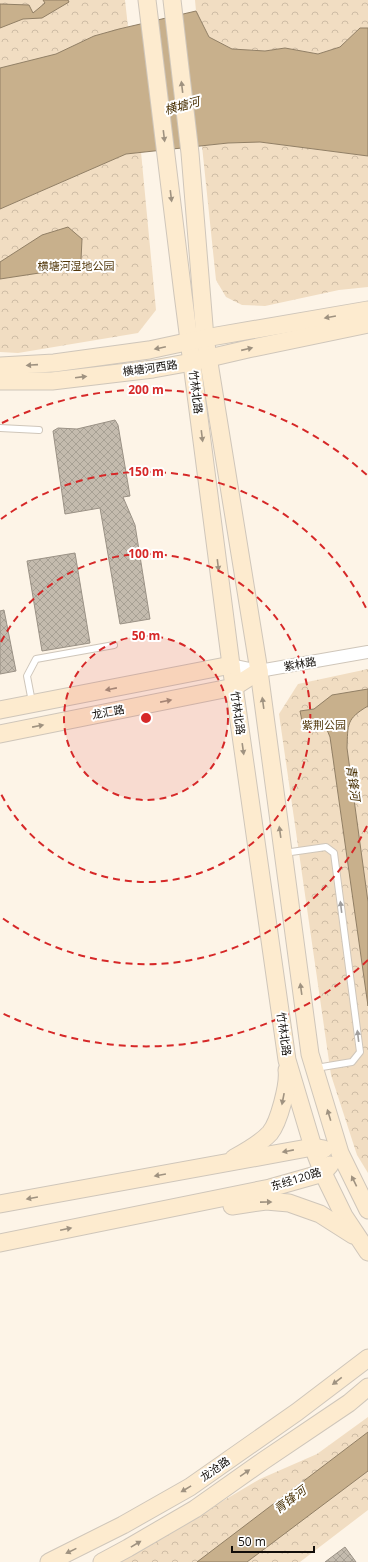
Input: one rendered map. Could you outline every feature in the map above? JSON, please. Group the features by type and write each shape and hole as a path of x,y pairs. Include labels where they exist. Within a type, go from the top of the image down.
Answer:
{"main road":[{"name":"竹林北路","path":"173,5 190,153 197,340 192,362 231,665 287,1060 313,1147 323,1173 344,1216 363,1245"},
{"name":"竹林北路","path":"148,7 167,157 197,340 209,358 259,671 310,1054 340,1153 368,1210"},
{"name":"横塘河西路","path":"0,366 54,363 149,350 197,340 368,310"},
{"name":"横塘河西路","path":"0,381 52,381 153,369 368,324"},
{"name":"龙汇路","path":"0,710 231,665"},
{"name":"龙汇路","path":"0,734 234,687 259,671"},
{"path":"225,1163 247,1150 270,1132 282,1105 288,1076 280,1005"},
{"path":"0,1204 313,1147 340,1153"},
{"name":"东经120路","path":"0,1243 270,1188 323,1173 340,1153"},
{"path":"102,1221 266,1201 289,1204 320,1214 363,1245"},
{"name":"龙沧路","path":"49,1562 123,1525 190,1487 297,1412 368,1358"},
{"name":"龙沧路","path":"102,1562 195,1509 262,1461 349,1403 368,1387"}],"street":[{"name":"紫林路","path":"231,665 259,671 368,652"}],"lane":[{"path":"0,428 39,430"},
{"path":"32,704 27,676 36,659 114,645"},
{"path":"283,853 326,847 334,853 360,1052 352,1062 314,1068"}],"green space":[{"path":"0,0 125,0 128,27 94,36 56,54 0,68"},
{"path":"195,0 368,0 368,28 360,28 340,47 318,54 285,48 265,51 232,49 209,37 196,11"},
{"path":"260,142 368,156 368,287 339,290 265,306 242,305 226,297 216,280 202,146 228,143"},
{"name":"横塘河湿地公园","path":"141,152 156,310 138,333 18,353 0,352 0,209 126,154"},
{"name":"紫荆公园","path":"368,669 368,1173 357,1155 331,1075 279,714 298,684"},
{"path":"368,1417 368,1510 300,1562 120,1562 260,1479 317,1454"}],"water":[{"path":"43,0 68,0 69,2 42,18 23,19 0,28 0,4 29,5 33,13 45,3"},
{"name":"横塘河","path":"196,11 209,37 232,49 265,51 285,48 318,54 340,47 360,28 368,28 368,156 260,142 228,143 126,154 0,209 0,68 56,54 94,36"},
{"path":"68,227 82,239 81,260 59,270 0,279 0,262 42,235"},
{"path":"368,689 368,706 352,719 348,728 347,748 368,902 368,1006 330,737 325,725 313,720 302,721 300,711 314,709 332,695"},
{"name":"青锋河","path":"368,1432 368,1471 247,1562 197,1562"}],"building":[{"path":"115,420 118,425 130,496 123,497 135,525 150,619 120,624 100,508 65,514 53,431 58,428 77,429"},
{"path":"75,553 90,643 42,651 27,561"},
{"path":"4,610 16,671 0,674 0,611"},
{"path":"345,1547 356,1562 325,1562"}]}
